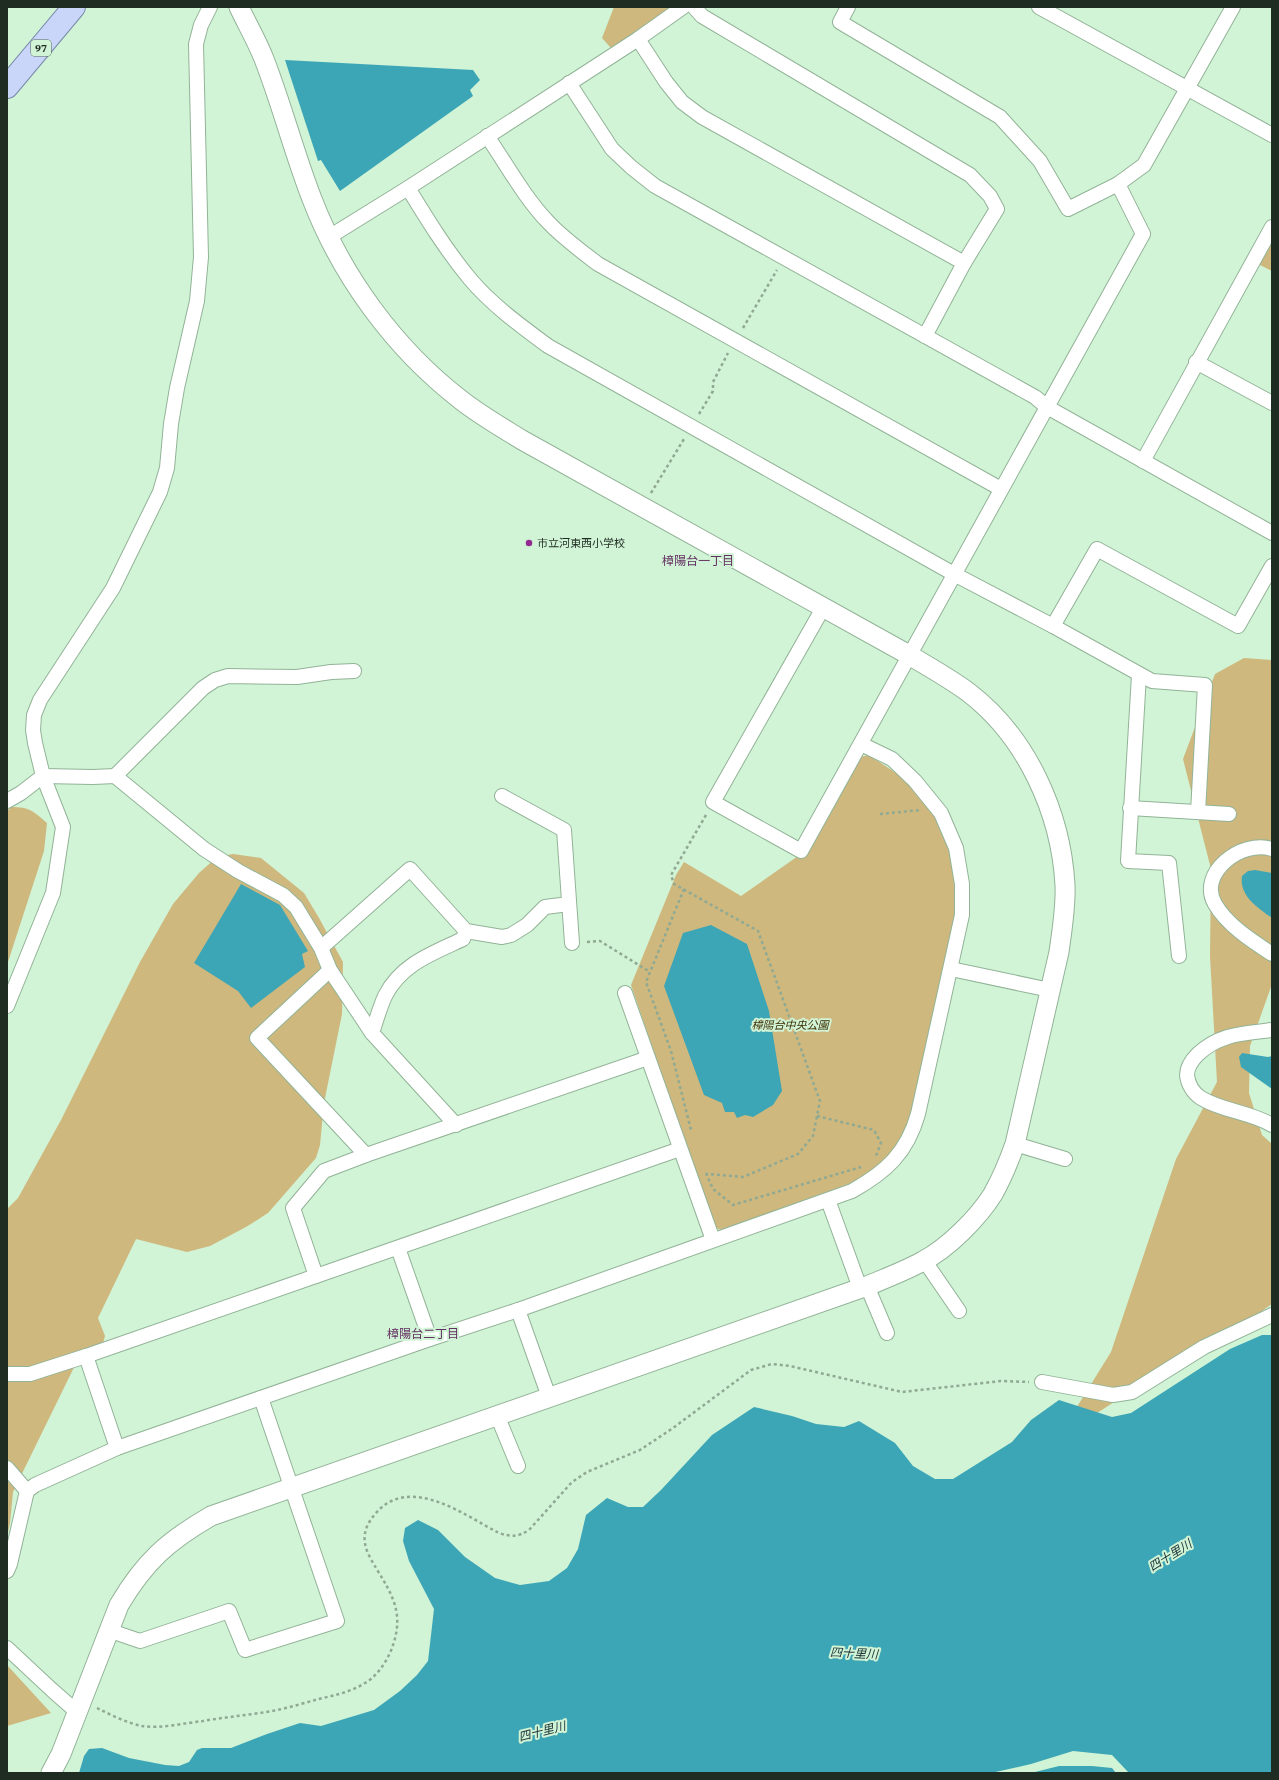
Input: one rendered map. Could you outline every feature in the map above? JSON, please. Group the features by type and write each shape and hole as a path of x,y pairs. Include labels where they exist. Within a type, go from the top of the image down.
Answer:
{"main road":[{"name":"97","path":"7,87 74,7"}],"street":[{"path":"7,1006 53,893 63,827 43,776 33,730 34,715 40,700 113,588 160,492 168,468 170,424 198,294 201,257 196,44 201,26 210,7"},
{"path":"51,1773 61,1754 80,1707 108,1630 130,1587 154,1556 168,1543 211,1516 864,1287 924,1260 950,1242 992,1195 1001,1178 1015,1144 1059,952 1063,926 1065,886 1060,849 1051,810 1034,772 1016,744 995,717 969,693 943,675 909,655 522,440 489,420 455,394 420,364 381,320 353,282 329,237 312,199 264,58 239,7"},
{"path":"329,237 569,84 638,39 683,7"},
{"path":"694,7 702,16 970,175 990,196 997,209 964,263 925,336"},
{"path":"848,7 840,22 1000,118 1040,161 1068,209 1118,184 1144,164 1233,7"},
{"path":"1039,7 1272,135"},
{"path":"638,39 666,82 682,102 702,117 964,263"},
{"path":"569,84 612,149 631,167 655,186 1035,397 1047,407 1272,533"},
{"path":"488,136 529,199 548,223 569,242 598,264 1001,489"},
{"path":"823,608 713,802 801,851 1143,234 1118,184"},
{"path":"408,188 443,245 471,280 507,316 548,346 954,574 1052,626 1139,675 1152,681 1205,685 1198,812"},
{"path":"1143,461 1196,362 1272,227"},
{"path":"1196,362 1272,403"},
{"path":"1052,626 1097,549 1238,626 1272,566"},
{"path":"115,776 203,688 215,680 228,676 297,677 331,672 354,671"},
{"path":"1139,675 1128,861 1169,863 1179,956"},
{"path":"7,1571 10,1564 27,1491 35,1485 117,1448 430,1339 518,1310 828,1200 852,1191 872,1180 886,1169 903,1148 914,1129 962,915 962,884 956,848 941,813 915,781 892,759 861,744"},
{"path":"7,801 21,793 43,776 115,776 204,849 238,871 283,895 296,907 321,948 330,970 372,1033 456,1125"},
{"path":"502,796 564,830 572,943"},
{"path":"1130,808 1229,814"},
{"path":"1272,849 1251,847 1240,850 1228,858 1216,873 1212,881 1214,903 1229,922 1272,954"},
{"path":"321,948 410,869 466,931 502,937 511,935 527,925 545,907 569,904"},
{"path":"372,1033 386,995 401,973 414,962 463,938 466,931"},
{"path":"951,969 1050,990"},
{"path":"330,970 257,1038 366,1155"},
{"path":"625,993 713,1240"},
{"path":"1272,1030 1234,1034 1207,1046 1196,1056 1190,1065 1187,1074 1192,1091 1199,1097 1210,1103 1252,1116 1272,1125"},
{"path":"316,1276 293,1208 324,1172 366,1155 648,1058"},
{"path":"1015,1144 1065,1158"},
{"path":"7,1374 30,1374 86,1356 680,1149"},
{"path":"828,1200 864,1287 887,1333"},
{"path":"398,1248 430,1339"},
{"path":"924,1260 958,1311"},
{"path":"518,1310 549,1397"},
{"path":"1042,1382 1113,1395 1132,1392 1149,1383 1204,1347 1272,1315"},
{"path":"86,1356 117,1448"},
{"path":"108,1630 140,1642 229,1611 245,1650 337,1621 261,1398"},
{"path":"497,1415 518,1466"},
{"path":"7,1468 27,1491"},
{"path":"7,1648 52,1690 80,1707"}],"path":[{"path":"642,507 713,392 713,382 735,341 785,258"},
{"path":"707,1174 743,1177 798,1154 813,1136 820,1101 758,931 674,884 671,875 713,802"},
{"path":"880,814 922,810 925,816"},
{"path":"684,889 646,982 671,1051 693,1138"},
{"path":"572,943 600,942 650,972"},
{"path":"817,1116 874,1130 881,1143 877,1155 872,1159"},
{"path":"704,1166 713,1189 733,1206 862,1166"},
{"path":"80,1707 143,1726 170,1725 273,1711 347,1692 366,1683 377,1672 388,1656 394,1644 397,1627 397,1612 392,1594 372,1560 365,1544 365,1534 368,1521 379,1510 390,1502 405,1497 422,1497 439,1501 509,1537 520,1536 529,1530 572,1482 587,1472 640,1450 685,1420 751,1370 772,1364 790,1366 902,1392 1000,1381 1042,1382"}],"green space":[{"path":"614,7 672,7 611,48 602,38"},
{"path":"1272,239 1272,271 1258,264"},
{"path":"1244,658 1272,660 1272,984 1250,1046 1249,1093 1262,1135 1272,1144 1272,1304 1243,1324 1128,1393 1057,1439 1111,1352 1176,1159 1217,1082 1210,956 1211,869 1183,759 1215,674"},
{"name":"樟陽台中央公園","path":"868,755 889,768 904,780 918,794 927,806 942,831 948,845 955,873 955,918 908,1124 898,1144 881,1165 857,1181 721,1230 714,1227 631,985 676,875 684,862 741,896 811,847 861,757"},
{"path":"11,807 31,810 47,823 44,851 7,965 7,811"},
{"path":"233,854 261,858 304,893 343,962 342,1014 324,1103 320,1145 316,1158 268,1213 246,1227 210,1246 187,1252 136,1239 98,1318 105,1336 103,1343 82,1351 13,1492 7,1537 7,1209 18,1198 61,1120 140,962 173,904 199,873 217,857"},
{"path":"7,1665 51,1713 7,1726"}],"water":[{"path":"285,60 473,70 480,80 470,90 473,96 340,191 321,160 318,161"},
{"path":"1255,870 1272,873 1272,918 1256,906 1243,890 1242,876 1248,871"},
{"path":"241,884 280,905 308,951 302,954 305,967 251,1008 238,991 194,963"},
{"path":"711,925 747,944 769,1011 782,1091 773,1105 753,1117 745,1115 737,1118 734,1112 725,1112 722,1103 704,1095 664,986 683,933"},
{"path":"1242,1053 1268,1057 1272,1056 1272,1089 1241,1067 1239,1057"},
{"name":"四十里川","path":"1262,1335 1272,1335 1272,1773 1129,1773 1112,1755 1073,1751 1031,1764 991,1773 79,1773 84,1756 89,1749 102,1748 129,1758 165,1765 179,1766 189,1762 197,1750 202,1748 231,1748 300,1723 321,1726 374,1710 400,1691 417,1675 428,1661 434,1609 409,1561 403,1541 405,1528 418,1520 438,1530 465,1557 495,1578 520,1585 549,1581 567,1568 578,1549 586,1515 607,1498 628,1507 643,1507 661,1490 712,1435 754,1407 792,1416 816,1424 844,1427 859,1421 895,1443 913,1466 935,1479 953,1479 1012,1442 1031,1420 1059,1400 1112,1417 1131,1413 1230,1349"},
{"path":"1059,1766 1092,1766 1112,1768 1116,1773 1031,1773"}],"place":[{"name":"市立河東西小学校","path":"529,543"}],"district":[{"name":"樟陽台一丁目","path":"698,560"},
{"name":"樟陽台二丁目","path":"423,1333"}]}
